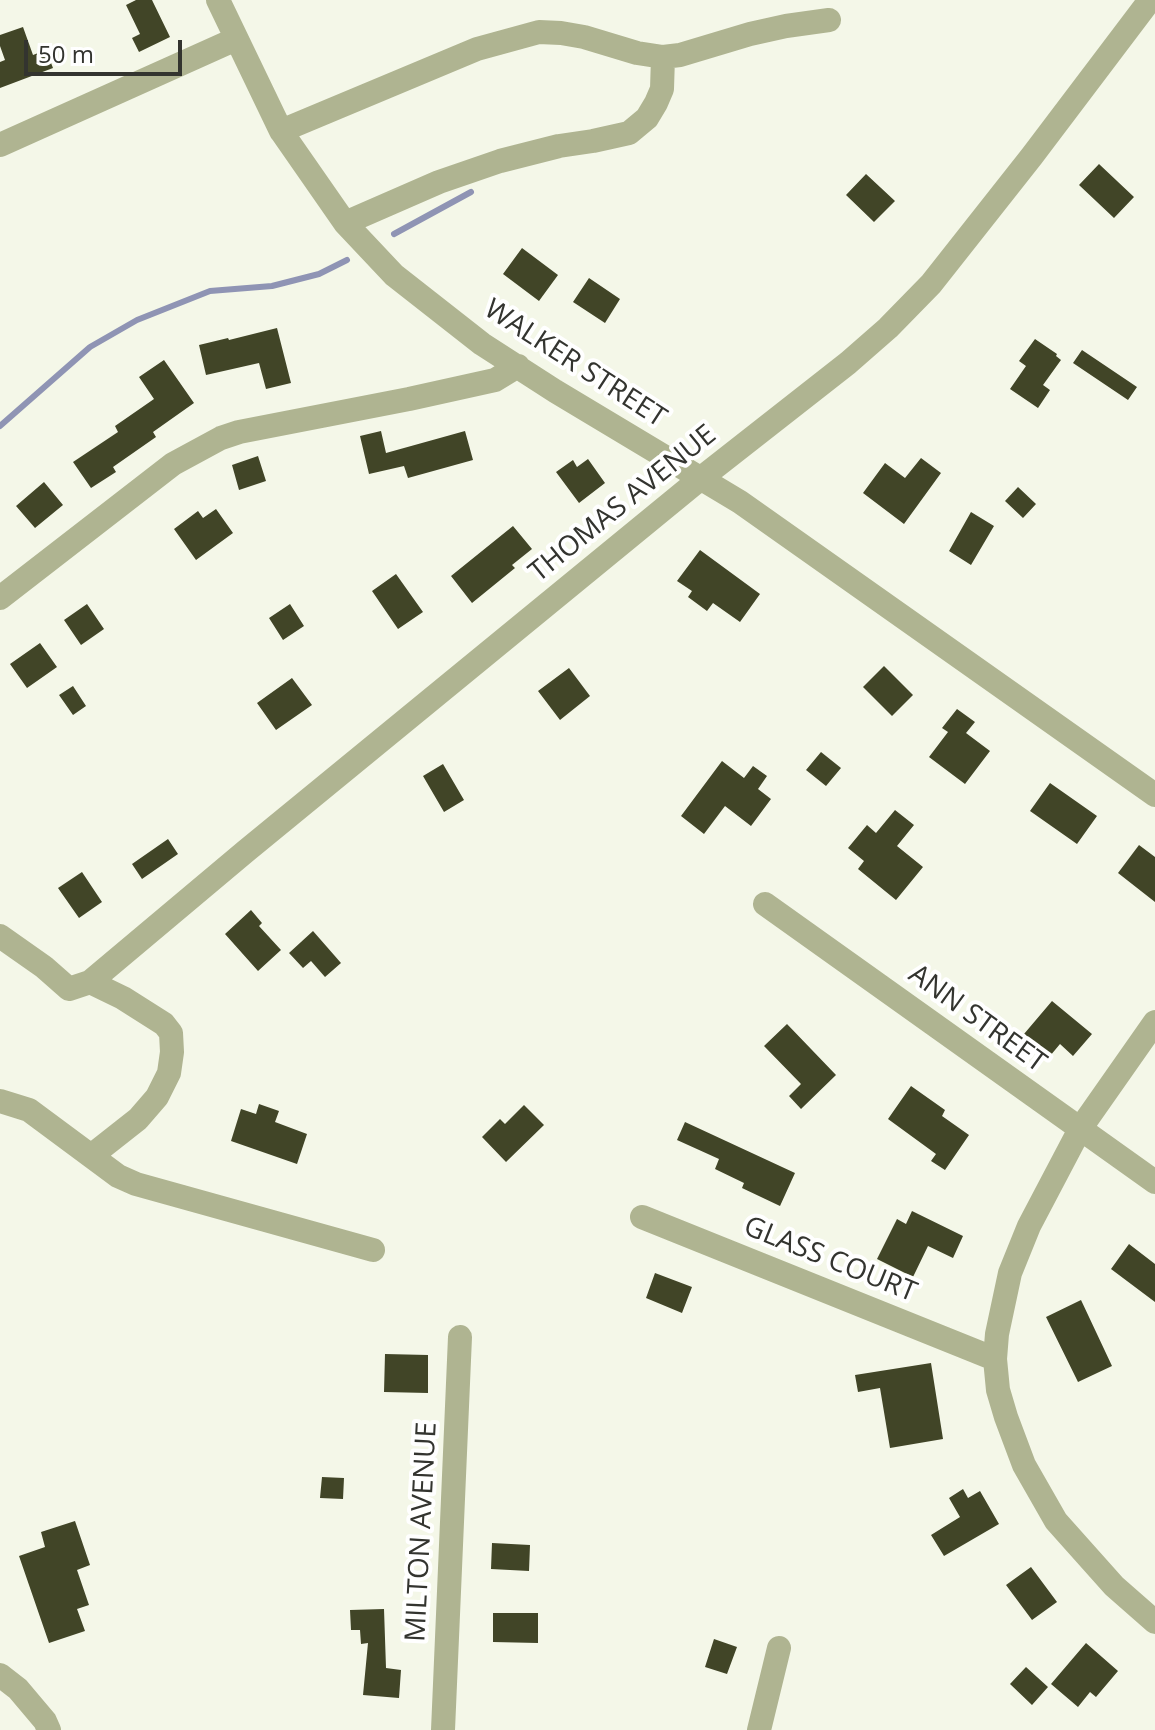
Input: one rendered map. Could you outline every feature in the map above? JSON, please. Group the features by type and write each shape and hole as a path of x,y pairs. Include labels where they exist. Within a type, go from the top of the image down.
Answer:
{"street":[{"name":"WALKER STREET","path":"218,0 281,131 345,223 394,275 482,344 740,502 1155,795"},
{"name":"THOMAS AVENUE","path":"80,986 888,328 931,284 1150,0"},
{"path":"281,131 477,49 539,32 584,37 637,53 663,57 762,31 829,20"},
{"path":"0,145 236,39"},
{"path":"345,223 439,182 500,161 629,133 647,118 656,103 662,89 663,57"},
{"path":"0,598 173,464 221,438 495,380 518,366"},
{"name":"ANN STREET","path":"765,904 1155,1182"},
{"path":"0,936 44,967 80,986 123,998 164,1024 171,1033 169,1073 157,1097 138,1119 91,1156"},
{"path":"1155,1022 1080,1129 1029,1226 1010,1273 995,1359 998,1390 1024,1465 1056,1521 1114,1586 1155,1622"},
{"path":"0,1101 29,1110 118,1176 136,1184 373,1250"},
{"name":"GLASS COURT","path":"642,1217 995,1359"},
{"name":"MILTON AVENUE","path":"443,1730 460,1337"},
{"path":"759,1730 779,1648"},
{"path":"0,1675 18,1689 49,1730"}],"building":[{"path":"136,0 152,0 170,37 139,52 132,38 140,34 126,5"},
{"path":"23,27 33,55 46,50 53,68 0,88 0,62 5,60 0,35"},
{"path":"1099,164 1134,197 1114,218 1079,185"},
{"path":"866,174 895,201 874,222 846,195"},
{"path":"522,248 558,275 539,301 503,274"},
{"path":"589,278 620,299 605,323 573,302"},
{"path":"277,328 291,383 266,389 259,363 206,375 199,345"},
{"path":"1035,339 1061,360 1043,385 1050,390 1038,408 1010,389 1026,366 1019,361"},
{"path":"1082,350 1137,387 1128,400 1073,363"},
{"path":"164,360 194,403 153,432 156,437 113,467 116,472 91,488 73,462 118,432 115,426 154,399 139,377"},
{"path":"381,431 386,453 465,431 473,460 408,478 404,466 369,474 360,436"},
{"path":"258,456 266,481 239,490 232,465"},
{"path":"921,458 941,473 904,524 863,493 885,463 905,478"},
{"path":"588,459 605,483 579,503 556,472 573,460 577,467"},
{"path":"44,482 63,505 35,528 16,506"},
{"path":"1018,487 1036,504 1023,518 1005,501"},
{"path":"216,509 233,533 196,560 174,529 198,511 203,518"},
{"path":"971,512 994,526 971,565 949,551"},
{"path":"513,526 532,549 512,565 515,568 472,603 451,576"},
{"path":"700,550 760,594 740,622 713,603 707,611 688,597 692,591 677,581"},
{"path":"396,574 423,612 398,629 372,591"},
{"path":"87,604 104,629 81,645 64,620"},
{"path":"290,604 304,626 283,640 269,618"},
{"path":"40,643 57,667 27,688 10,664"},
{"path":"884,666 913,695 892,716 863,687"},
{"path":"569,668 590,696 560,720 538,691"},
{"path":"292,678 312,705 276,730 257,703"},
{"path":"73,686 86,706 73,715 59,695"},
{"path":"957,709 975,722 966,733 990,751 965,784 929,757 948,732 942,728"},
{"path":"821,752 841,768 826,786 806,770"},
{"path":"722,761 744,778 753,766 767,776 758,789 771,799 751,826 725,806 704,834 681,816"},
{"path":"443,764 464,800 444,812 423,776"},
{"path":"1050,783 1097,816 1077,844 1030,811"},
{"path":"895,810 914,825 897,846 923,867 896,900 858,869 864,861 848,848 867,825 876,833"},
{"path":"168,839 178,854 142,879 132,864"},
{"path":"1139,845 1155,857 1155,902 1118,873"},
{"path":"82,872 102,902 79,918 58,888"},
{"path":"251,910 262,923 259,926 281,950 258,971 225,934"},
{"path":"313,931 341,963 325,977 311,961 303,968 289,953"},
{"path":"1052,1001 1092,1034 1073,1056 1060,1044 1050,1056 1024,1034"},
{"path":"787,1024 836,1075 801,1109 789,1096 801,1084 764,1046"},
{"path":"911,1086 945,1110 942,1116 969,1135 945,1170 931,1161 936,1154 888,1119"},
{"path":"259,1104 279,1111 275,1122 307,1134 297,1164 231,1141 241,1109 256,1114"},
{"path":"524,1105 544,1125 506,1162 482,1137 500,1119 505,1124"},
{"path":"685,1122 795,1173 780,1206 742,1188 744,1183 715,1169 719,1159 677,1140"},
{"path":"912,1211 963,1236 953,1258 928,1246 913,1277 877,1259 897,1219 906,1224"},
{"path":"1129,1244 1155,1264 1155,1302 1111,1269"},
{"path":"655,1273 692,1287 682,1313 646,1298"},
{"path":"1081,1300 1112,1366 1078,1382 1046,1317"},
{"path":"385,1354 428,1355 428,1393 384,1392"},
{"path":"931,1363 943,1439 890,1448 880,1388 858,1392 855,1375"},
{"path":"322,1477 344,1478 343,1499 320,1498"},
{"path":"963,1489 968,1498 980,1491 999,1524 944,1556 931,1535 960,1517 949,1498"},
{"path":"75,1521 90,1565 77,1570 89,1605 77,1609 85,1631 49,1643 19,1556 45,1547 41,1532"},
{"path":"492,1543 530,1545 529,1571 491,1569"},
{"path":"1031,1567 1057,1602 1032,1620 1006,1585"},
{"path":"384,1609 386,1668 401,1670 399,1698 363,1695 368,1643 361,1644 360,1630 351,1630 350,1610"},
{"path":"493,1613 538,1613 538,1643 493,1642"},
{"path":"714,1639 737,1647 727,1674 705,1667"},
{"path":"1086,1643 1118,1671 1096,1697 1090,1692 1078,1707 1051,1684"},
{"path":"1026,1667 1048,1687 1032,1705 1010,1684"}],"waterway":[{"path":"394,234 471,192"},
{"path":"0,426 90,347 137,320 210,291 272,286 319,274 347,260"}]}
